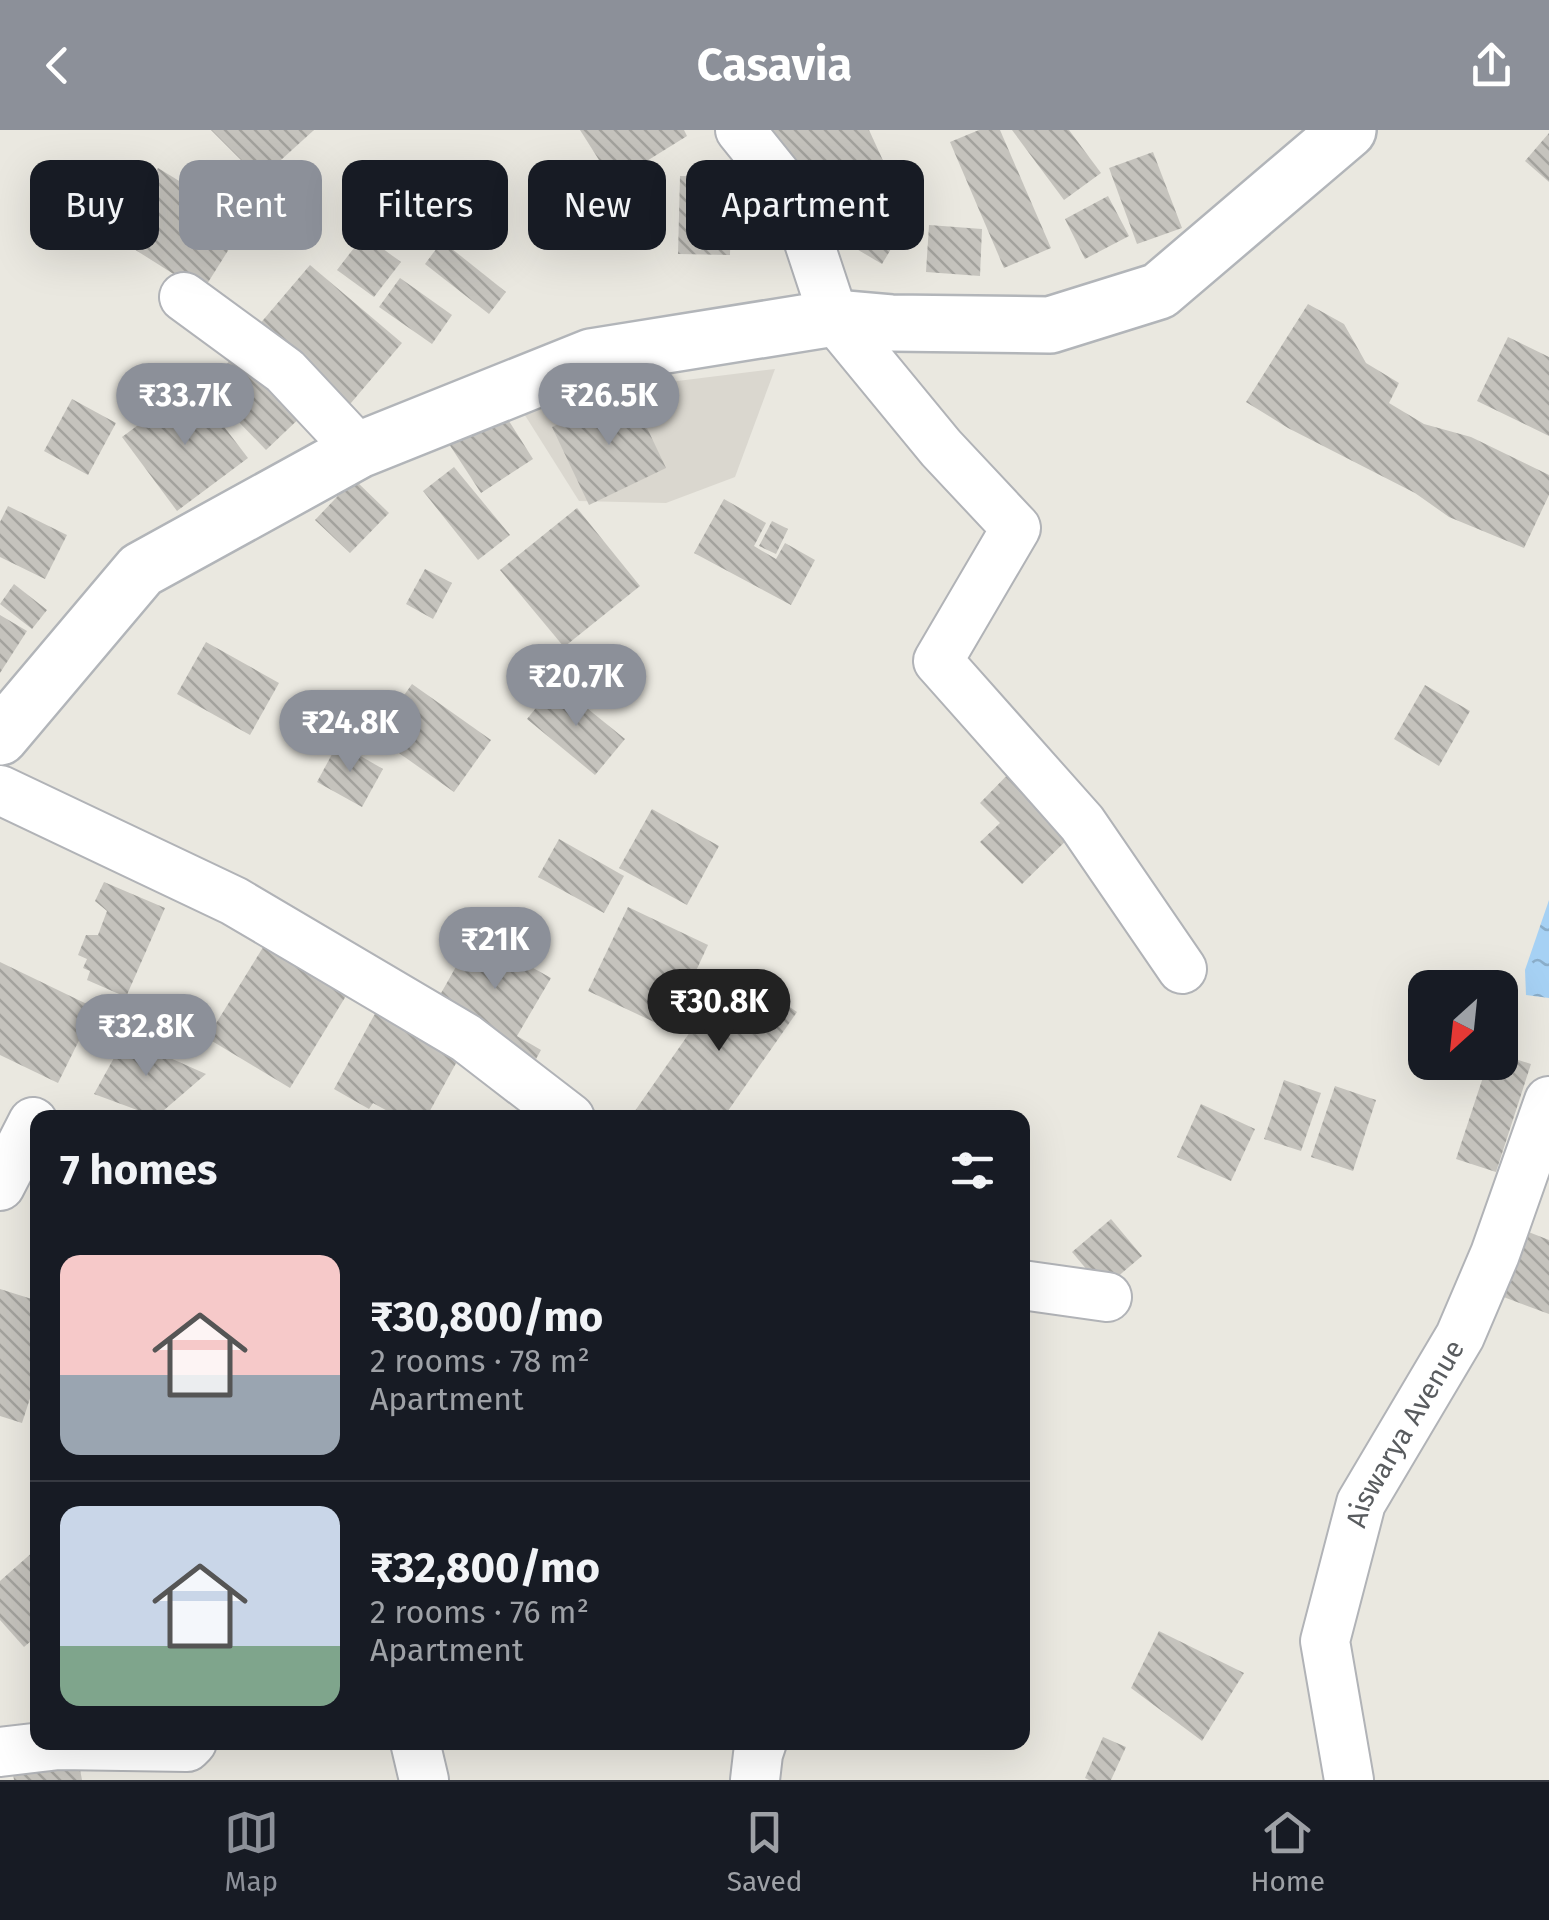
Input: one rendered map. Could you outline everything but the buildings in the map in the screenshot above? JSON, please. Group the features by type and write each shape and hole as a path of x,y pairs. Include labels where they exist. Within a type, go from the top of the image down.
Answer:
{"main road":[{"path":"0,737 141,570 359,450 591,357 834,318 891,323 1050,324 1159,290 1348,130"}],"street":[{"path":"740,130 794,197 834,318 941,448 1016,528 938,662 1082,822 1182,969"},
{"path":"184,297 285,371 359,450"},
{"path":"0,790 234,901 466,1038 560,1110"},
{"name":"Aiswarya Avenue","path":"1349,1780 1325,1641 1361,1503 1460,1336 1495,1254 1549,1101"},
{"path":"0,1186 24,1117"},
{"path":"1030,1286 1107,1298"},
{"path":"0,1752 30,1749"},
{"path":"110,1750 187,1756"},
{"path":"417,1750 424,1780"},
{"path":"756,1780 759,1750"}],"shaded area":[{"path":"775,369 735,477 666,503 579,501 516,401"}],"water":[{"path":"1549,900 1549,998 1526,995 1525,970"}]}
